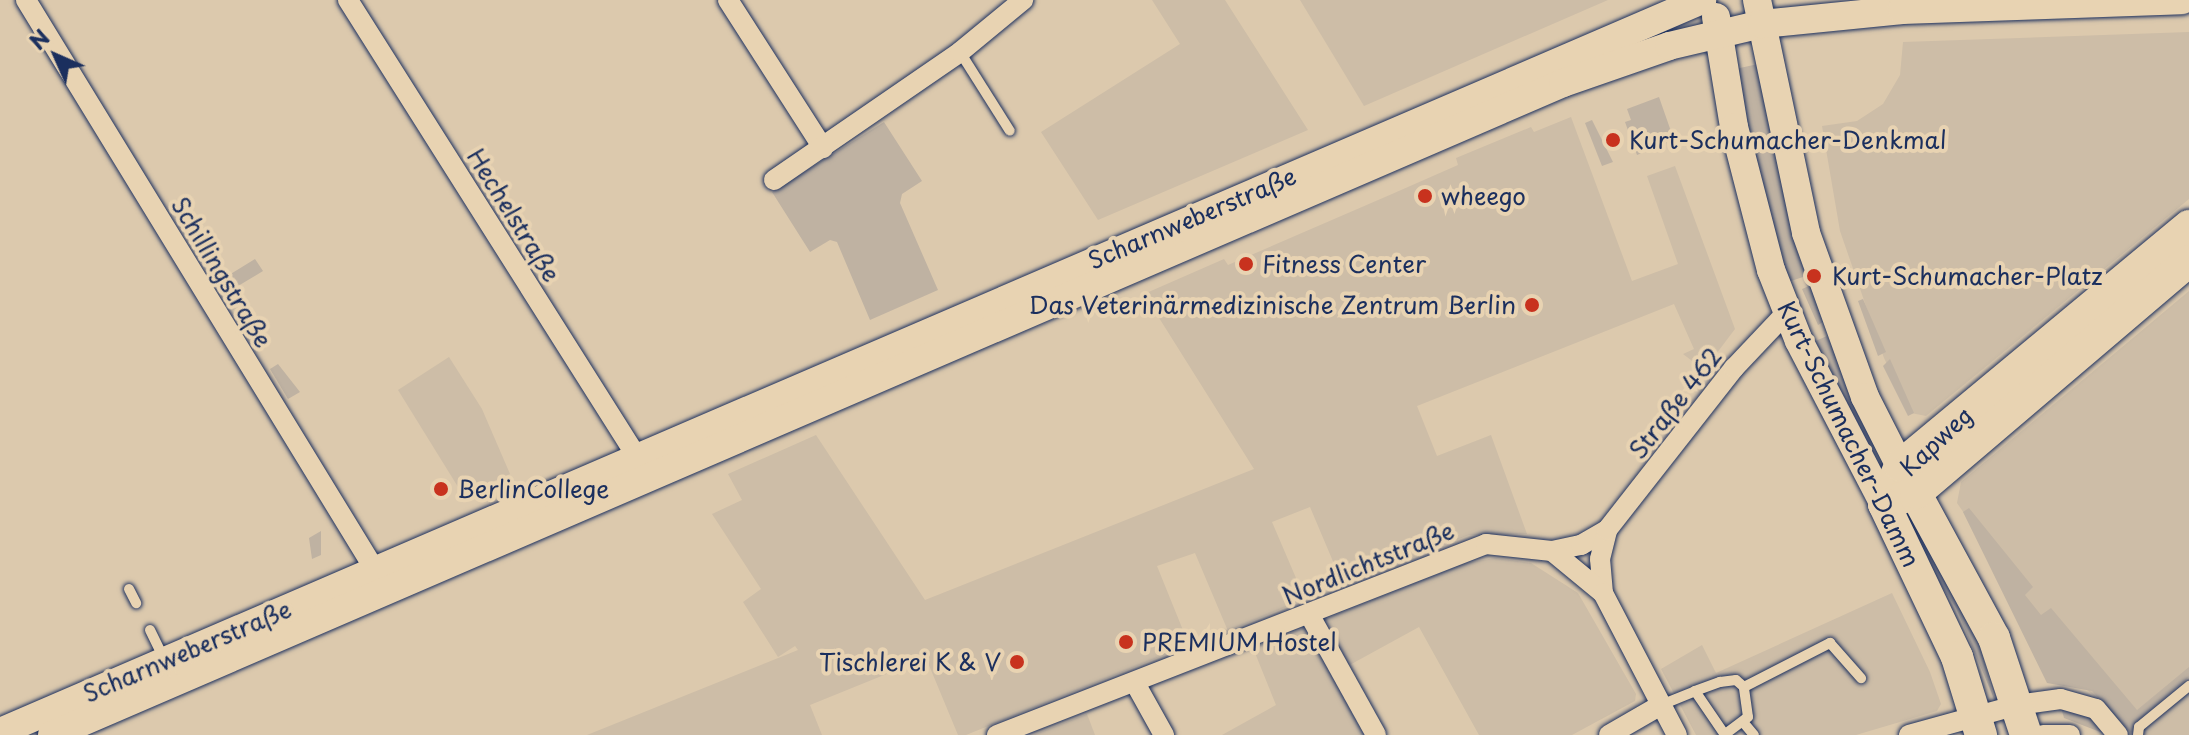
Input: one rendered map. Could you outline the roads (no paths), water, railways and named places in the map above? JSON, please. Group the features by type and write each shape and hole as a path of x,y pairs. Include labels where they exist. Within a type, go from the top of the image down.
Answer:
{"main road":[{"name":"Scharnweberstraße","path":"52,735 380,581 788,404 1600,42 1702,0"},
{"path":"1714,0 1718,33 1760,12 1901,5 2182,0"},
{"name":"Kurt-Schumacher-Damm","path":"1760,12 1806,233 1836,327 1908,480 1994,638 2022,720"},
{"name":"Scharnweberstraße","path":"788,404 1563,83 1718,33"},
{"name":"Kurt-Schumacher-Damm","path":"1718,33 1734,127 1771,270 1787,312 1957,657 1979,725"},
{"name":"Kapweg","path":"1884,504 1908,480 2174,261 2189,226"},
{"name":"Scharnweberstraße","path":"0,732 165,661 380,581"}],"street":[{"name":"Schillingstraße","path":"26,0 380,581"},
{"name":"Hechelstraße","path":"348,0 643,467"},
{"path":"728,0 819,150"},
{"path":"774,180 960,52 1023,0"},
{"name":"Straße 462","path":"1552,551 1581,545 1607,530 1734,368 1787,312"},
{"name":"Straße 462","path":"1603,593 1600,559 1607,530"},
{"name":"Nordlichtstraße","path":"997,735 1486,544 1552,551"},
{"path":"1552,551 1603,593 1677,735"},
{"path":"1309,614 1376,735"},
{"path":"1135,683 1164,735"},
{"path":"1909,735 2022,720 2078,701 2096,709 2118,735"},
{"path":"1609,735 1661,705"},
{"path":"2043,735 2070,735"}],"lane":[{"path":"960,52 1010,131"},
{"path":"129,589 136,603"},
{"path":"150,630 165,661"},
{"path":"1744,687 1830,643 1861,678"},
{"path":"1661,705 1695,691 1720,682 1736,680 1744,687 1748,703 1743,722 1724,735 1695,691"},
{"path":"2138,735 2139,727 2189,686"},
{"path":"1743,722 1754,735"}],"place":[{"name":"Kurt-Schumacher-Denkmal","path":"1613,140"},
{"name":"wheego","path":"1425,196"},
{"name":"Fitness Center","path":"1246,264"},
{"name":"Kurt-Schumacher-Platz","path":"1814,276"},
{"name":"Das Veterinärmedizinische Zentrum Berlin","path":"1532,305"},
{"name":"BerlinCollege","path":"441,489"},
{"name":"PREMIUM Hostel","path":"1126,642"},
{"name":"Tischlerei K & V","path":"1017,662"}]}
